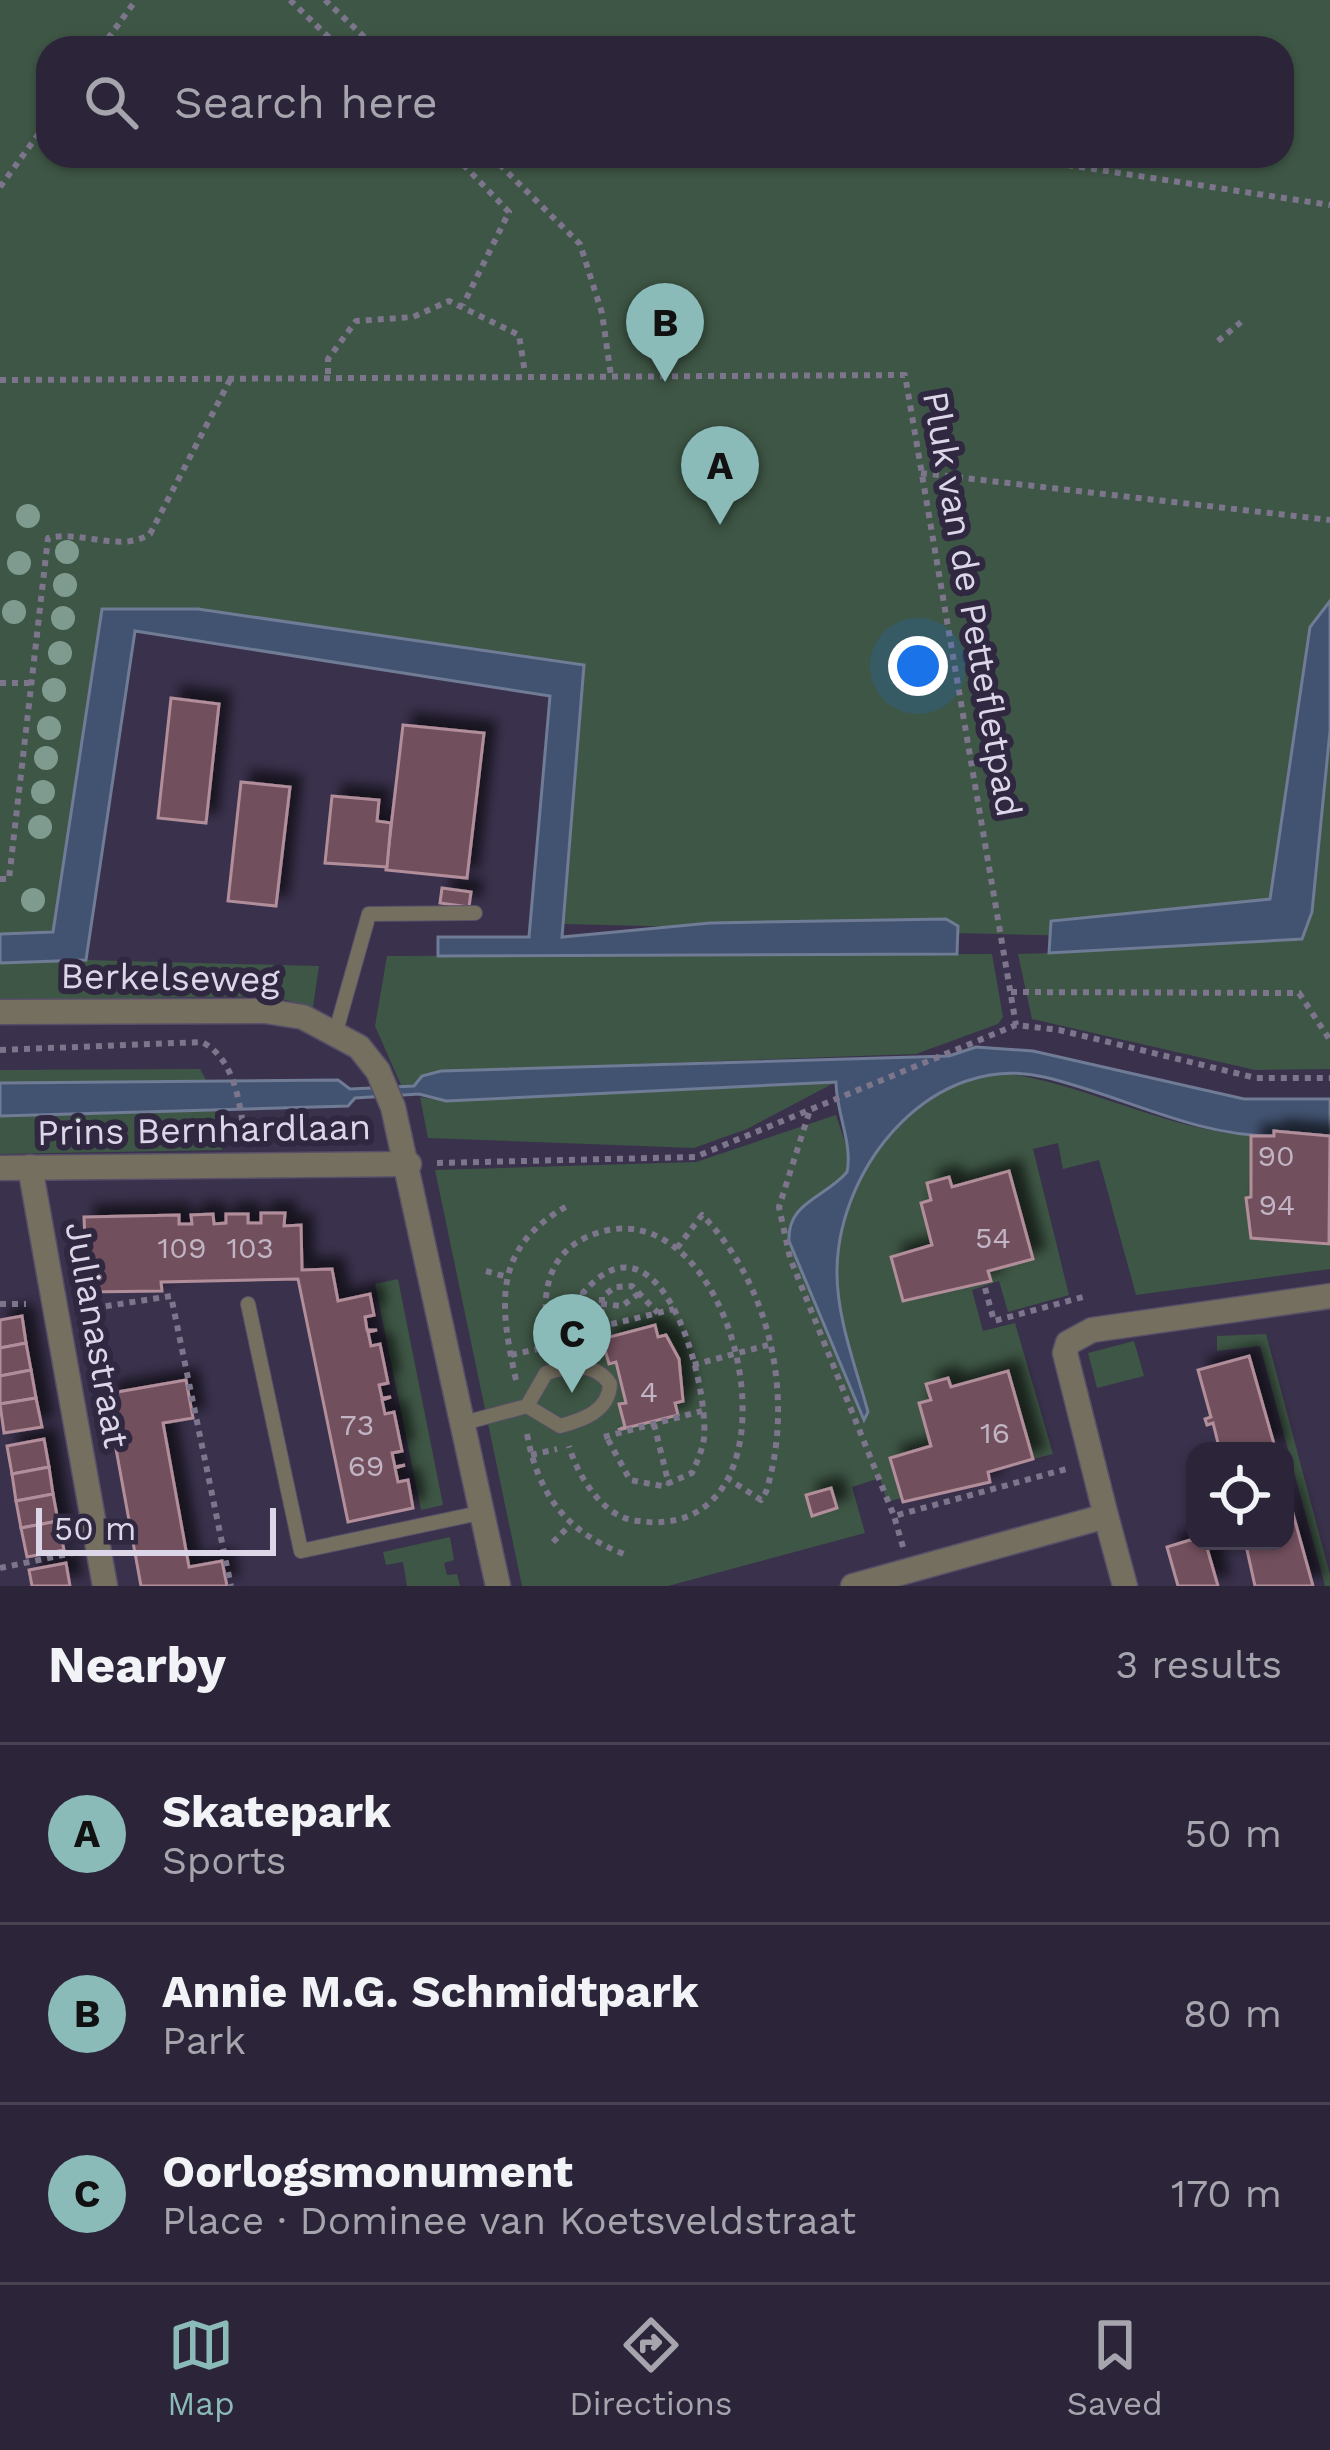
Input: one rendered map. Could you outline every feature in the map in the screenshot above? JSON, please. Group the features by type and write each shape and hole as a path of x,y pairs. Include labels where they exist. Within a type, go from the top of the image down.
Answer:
{"street":[{"name":"Berkelseweg","path":"0,1012 243,1010 303,1017 336,1030"},
{"path":"336,1030 378,1071 393,1107 499,1586"},
{"name":"Prins Bernhardlaan","path":"0,1168 409,1164"},
{"name":"Julianastraat","path":"30,1168 106,1586"},
{"path":"1125,1586 1065,1353 1078,1334 1330,1296"},
{"path":"854,1586 1106,1516"}],"lane":[{"path":"336,1030 369,914 475,913"},
{"path":"248,1304 301,1551 484,1512"},
{"path":"464,1423 527,1406 546,1373 567,1366 588,1367 610,1384 599,1409 560,1426 527,1406"}],"path":[{"path":"110,36 136,0"},
{"path":"290,0 328,36"},
{"path":"325,0 363,36"},
{"path":"0,188 36,138"},
{"path":"463,306 509,212 466,168"},
{"path":"503,168 580,244 602,314 611,376"},
{"path":"1088,168 1330,205"},
{"path":"328,375 328,359 356,321 413,317 449,301 519,335 525,374"},
{"path":"1218,341 1241,322"},
{"name":"Pluk van de Pettefletpad","path":"0,380 905,375 1016,1025"},
{"path":"0,879 9,879 48,538 62,535 135,544 150,534 231,378"},
{"path":"921,473 1330,520"},
{"path":"0,683 31,683"},
{"path":"1009,992 1299,993 1330,1040"},
{"path":"409,1164 695,1156 809,1113 950,1048 1016,1025 1059,1030 1256,1078 1330,1078"},
{"name":"Berkelseweg","path":"0,1050 202,1042 220,1051 228,1065 242,1116"},
{"path":"809,1113 779,1208 790,1258 894,1516 910,1570"},
{"path":"677,1248 702,1215 723,1237 744,1269 780,1396 772,1474 761,1500 729,1479"},
{"path":"549,1346 546,1282 558,1258 581,1239 632,1228 661,1234 704,1275 734,1355 743,1435 729,1479 703,1509 675,1521 623,1518 601,1502 569,1446"},
{"path":"511,1355 585,1337 584,1293 609,1272 640,1270 674,1309 694,1365 702,1412 700,1456 692,1473 669,1485 630,1480 606,1436"},
{"path":"486,1271 507,1277"},
{"path":"602,1327 601,1304 615,1287 640,1292 658,1313"},
{"path":"985,1288 994,1321 1083,1297"},
{"path":"601,1304 622,1306 640,1292"},
{"path":"57,1314 171,1296 230,1586"},
{"path":"583,1331 674,1309"},
{"path":"694,1365 768,1345"},
{"path":"531,1456 702,1412"},
{"path":"654,1424 669,1485"},
{"path":"894,1516 1091,1462"},
{"path":"553,1543 570,1525"},
{"path":"0,1568 98,1547"}],"green space":[{"path":"0,0 1330,0 1330,1069 1255,1070 1032,1019 1018,954 1081,952 1082,936 563,924 584,666 102,610 52,933 0,934"},
{"path":"992,954 1003,1017 998,1024 916,1054 441,1071 422,1076 414,1086 401,1085 375,1026 387,956"},
{"path":"86,960 319,966 313,1007 270,996 0,1000 0,963"},
{"path":"200,1069 206,1080 0,1083 0,1070"},
{"path":"988,1071 1061,1085 1202,1128 1238,1134 1274,1136 1274,1131 1330,1136 1330,1269 1136,1295 1099,1160 1063,1169 1058,1143 1033,1149 1069,1295 1008,1312 999,1281 972,1290 983,1331 1015,1323 1053,1454 1033,1459 1008,1372 951,1387 947,1378 927,1384 931,1446 890,1458 901,1498 887,1502 880,1478 852,1487 865,1533 668,1586 522,1586 435,1170 696,1162 836,1115 850,1157 847,1172 794,1217 789,1241 864,1419 868,1412 837,1284 842,1233 851,1202 883,1145 905,1121 958,1084"},
{"path":"836,1082 747,1129 694,1148 428,1138 420,1097 446,1101"},
{"path":"215,1111 222,1150 0,1154 0,1116"},
{"path":"398,1279 443,1505 421,1510 375,1284"},
{"path":"1266,1334 1330,1575 1330,1586 1325,1586 1294,1472 1294,1442 1286,1442 1260,1346 1217,1351 1217,1336"},
{"path":"1134,1341 1144,1376 1097,1388 1088,1353"},
{"path":"450,1537 454,1560 444,1563 447,1575 457,1574 460,1586 407,1586 403,1562 386,1565 383,1552"}],"water":[{"path":"1330,601 1330,731 1312,912 1302,939 1049,953 1051,921 1270,899 1310,627"},
{"path":"102,609 198,609 584,665 562,937 710,923 946,919 958,926 957,954 438,956 438,937 529,937 550,696 135,631 86,960 0,963 0,934 53,932"},
{"path":"976,1047 1033,1051 1244,1099 1330,1099 1330,1136 1214,1129 1044,1077 1004,1073 966,1081 931,1099 900,1124 874,1155 842,1230 837,1269 840,1305 868,1412 864,1420 789,1241 794,1217 847,1172 848,1150 836,1082 446,1101 419,1094 355,1098 348,1106 0,1116 0,1083 338,1080 350,1089 414,1086 422,1076 441,1071 949,1056"}],"building":[{"path":"171,698 219,704 206,823 158,818"},
{"path":"403,725 484,733 467,878 386,870"},
{"path":"241,782 290,787 276,906 228,901"},
{"path":"332,796 379,800 377,821 391,823 387,867 325,863"},
{"path":"442,888 471,892 469,907 440,903"},
{"path":"1274,1131 1330,1136 1329,1244 1251,1238 1246,1198 1251,1197 1251,1136 1274,1136"},
{"path":"1009,1171 1033,1259 988,1271 991,1281 903,1301 891,1257 932,1245 921,1203 931,1200 927,1183 949,1177 952,1187"},
{"path":"261,1213 285,1213 284,1226 301,1225 302,1270 332,1269 338,1301 370,1294 374,1315 365,1317 367,1330 377,1330 368,1332 371,1346 380,1344 388,1383 379,1385 382,1398 391,1397 382,1400 385,1414 394,1412 402,1451 392,1453 395,1467 405,1465 395,1468 398,1482 408,1480 413,1508 348,1522 298,1279 161,1282 162,1291 85,1292 75,1239 85,1239 84,1217 179,1215 179,1224 192,1224 191,1215 213,1214 214,1224 226,1223 226,1214 248,1214 248,1223 261,1223"},
{"path":"22,1316 26,1343 0,1348 0,1320"},
{"path":"655,1325 658,1337 666,1335 679,1359 683,1401 675,1403 678,1415 618,1430 625,1427 619,1404 626,1403 616,1362 609,1364 602,1339"},
{"path":"26,1343 31,1370 0,1376 0,1348"},
{"path":"1249,1356 1273,1442 1218,1442 1213,1423 1207,1425 1205,1419 1211,1417 1198,1370"},
{"path":"31,1370 36,1398 0,1404 0,1376"},
{"path":"1008,1371 1033,1459 988,1472 990,1482 903,1502 890,1458 931,1446 919,1403 931,1400 926,1384 948,1378 951,1387"},
{"path":"186,1380 193,1418 163,1423 189,1567 222,1561 227,1586 141,1586 106,1394"},
{"path":"36,1398 42,1427 4,1433 0,1404"},
{"path":"44,1439 49,1467 12,1474 7,1446"},
{"path":"49,1467 53,1494 16,1501 12,1474"},
{"path":"831,1488 837,1508 812,1516 806,1495"},
{"path":"53,1494 58,1521 21,1528 16,1501"},
{"path":"1294,1517 1313,1586 1255,1586 1247,1550 1294,1550"},
{"path":"58,1521 64,1550 27,1557 21,1528"},
{"path":"1186,1541 1186,1550 1208,1550 1218,1586 1178,1586 1167,1547"},
{"path":"66,1563 70,1586 32,1586 29,1570"}],"place":[{"name":"Annie M.G. Schmidtpark","path":"665,382"},
{"name":"Skatepark","path":"720,525"},
{"name":"Oorlogsmonument","path":"572,1393"}]}
